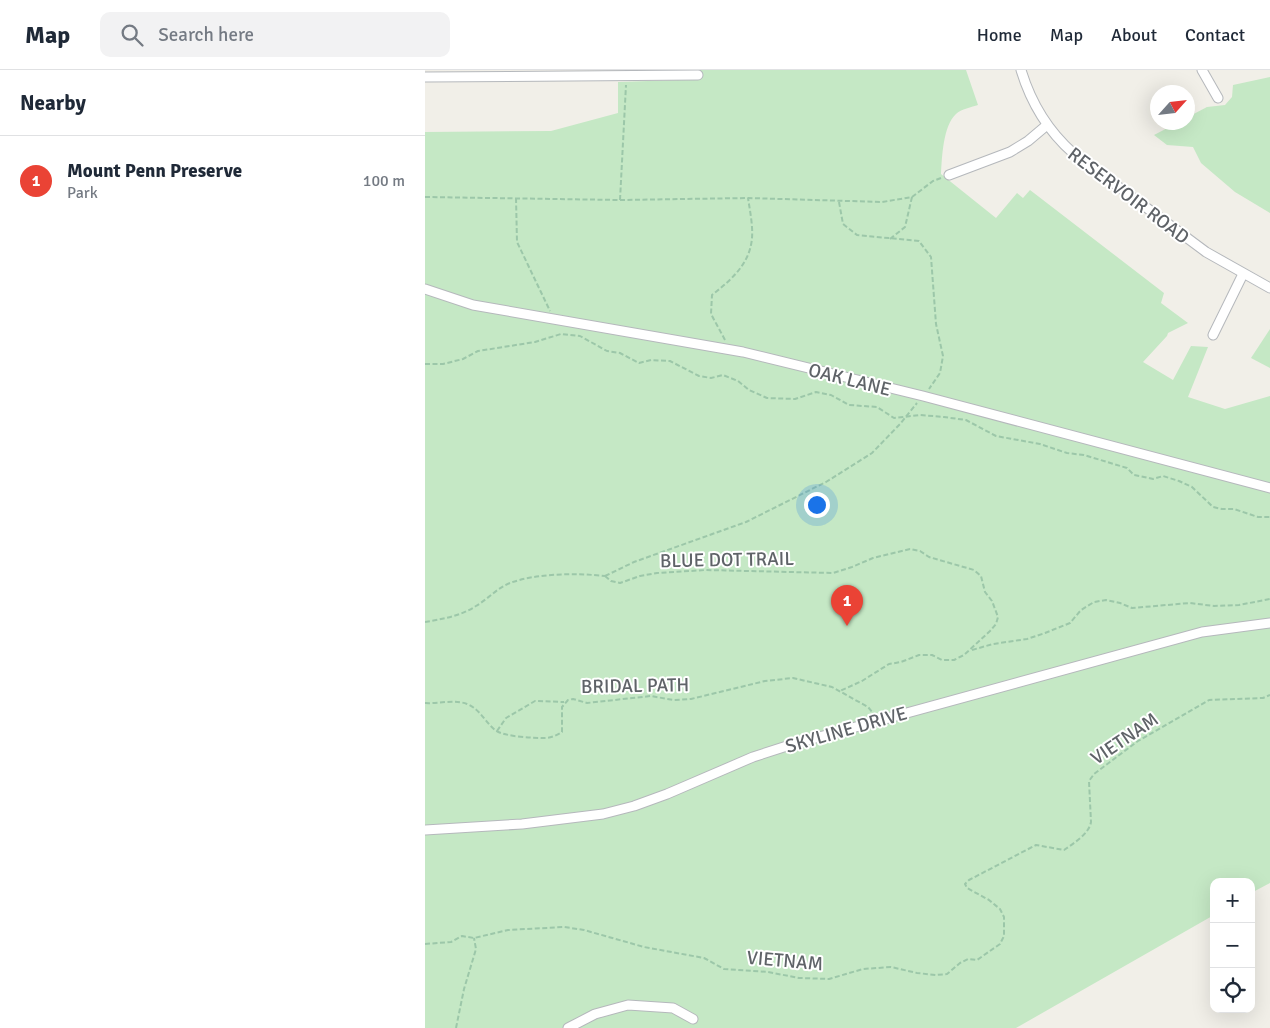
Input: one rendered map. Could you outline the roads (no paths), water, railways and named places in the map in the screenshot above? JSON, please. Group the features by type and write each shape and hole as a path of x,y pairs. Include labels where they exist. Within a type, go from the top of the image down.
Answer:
{"street":[{"name":"RESERVOIR ROAD","path":"1021,70 1033,102 1047,126 1064,145 1206,252 1270,288"},
{"path":"1202,70 1218,98"},
{"path":"425,77 612,73 626,75 698,75"},
{"path":"949,174 1010,152 1047,126"},
{"path":"1213,335 1243,274"},
{"name":"OAK LANE","path":"425,289 473,305 743,352 923,396 1270,488"},
{"name":"SKYLINE DRIVE","path":"425,830 513,825 603,814 634,806 667,794 753,757 799,742 1202,632 1270,623"},
{"path":"568,1028 595,1014 628,1005 673,1008 693,1019"}],"place":[{"name":"Mount Penn Preserve","path":"847,626"}]}
